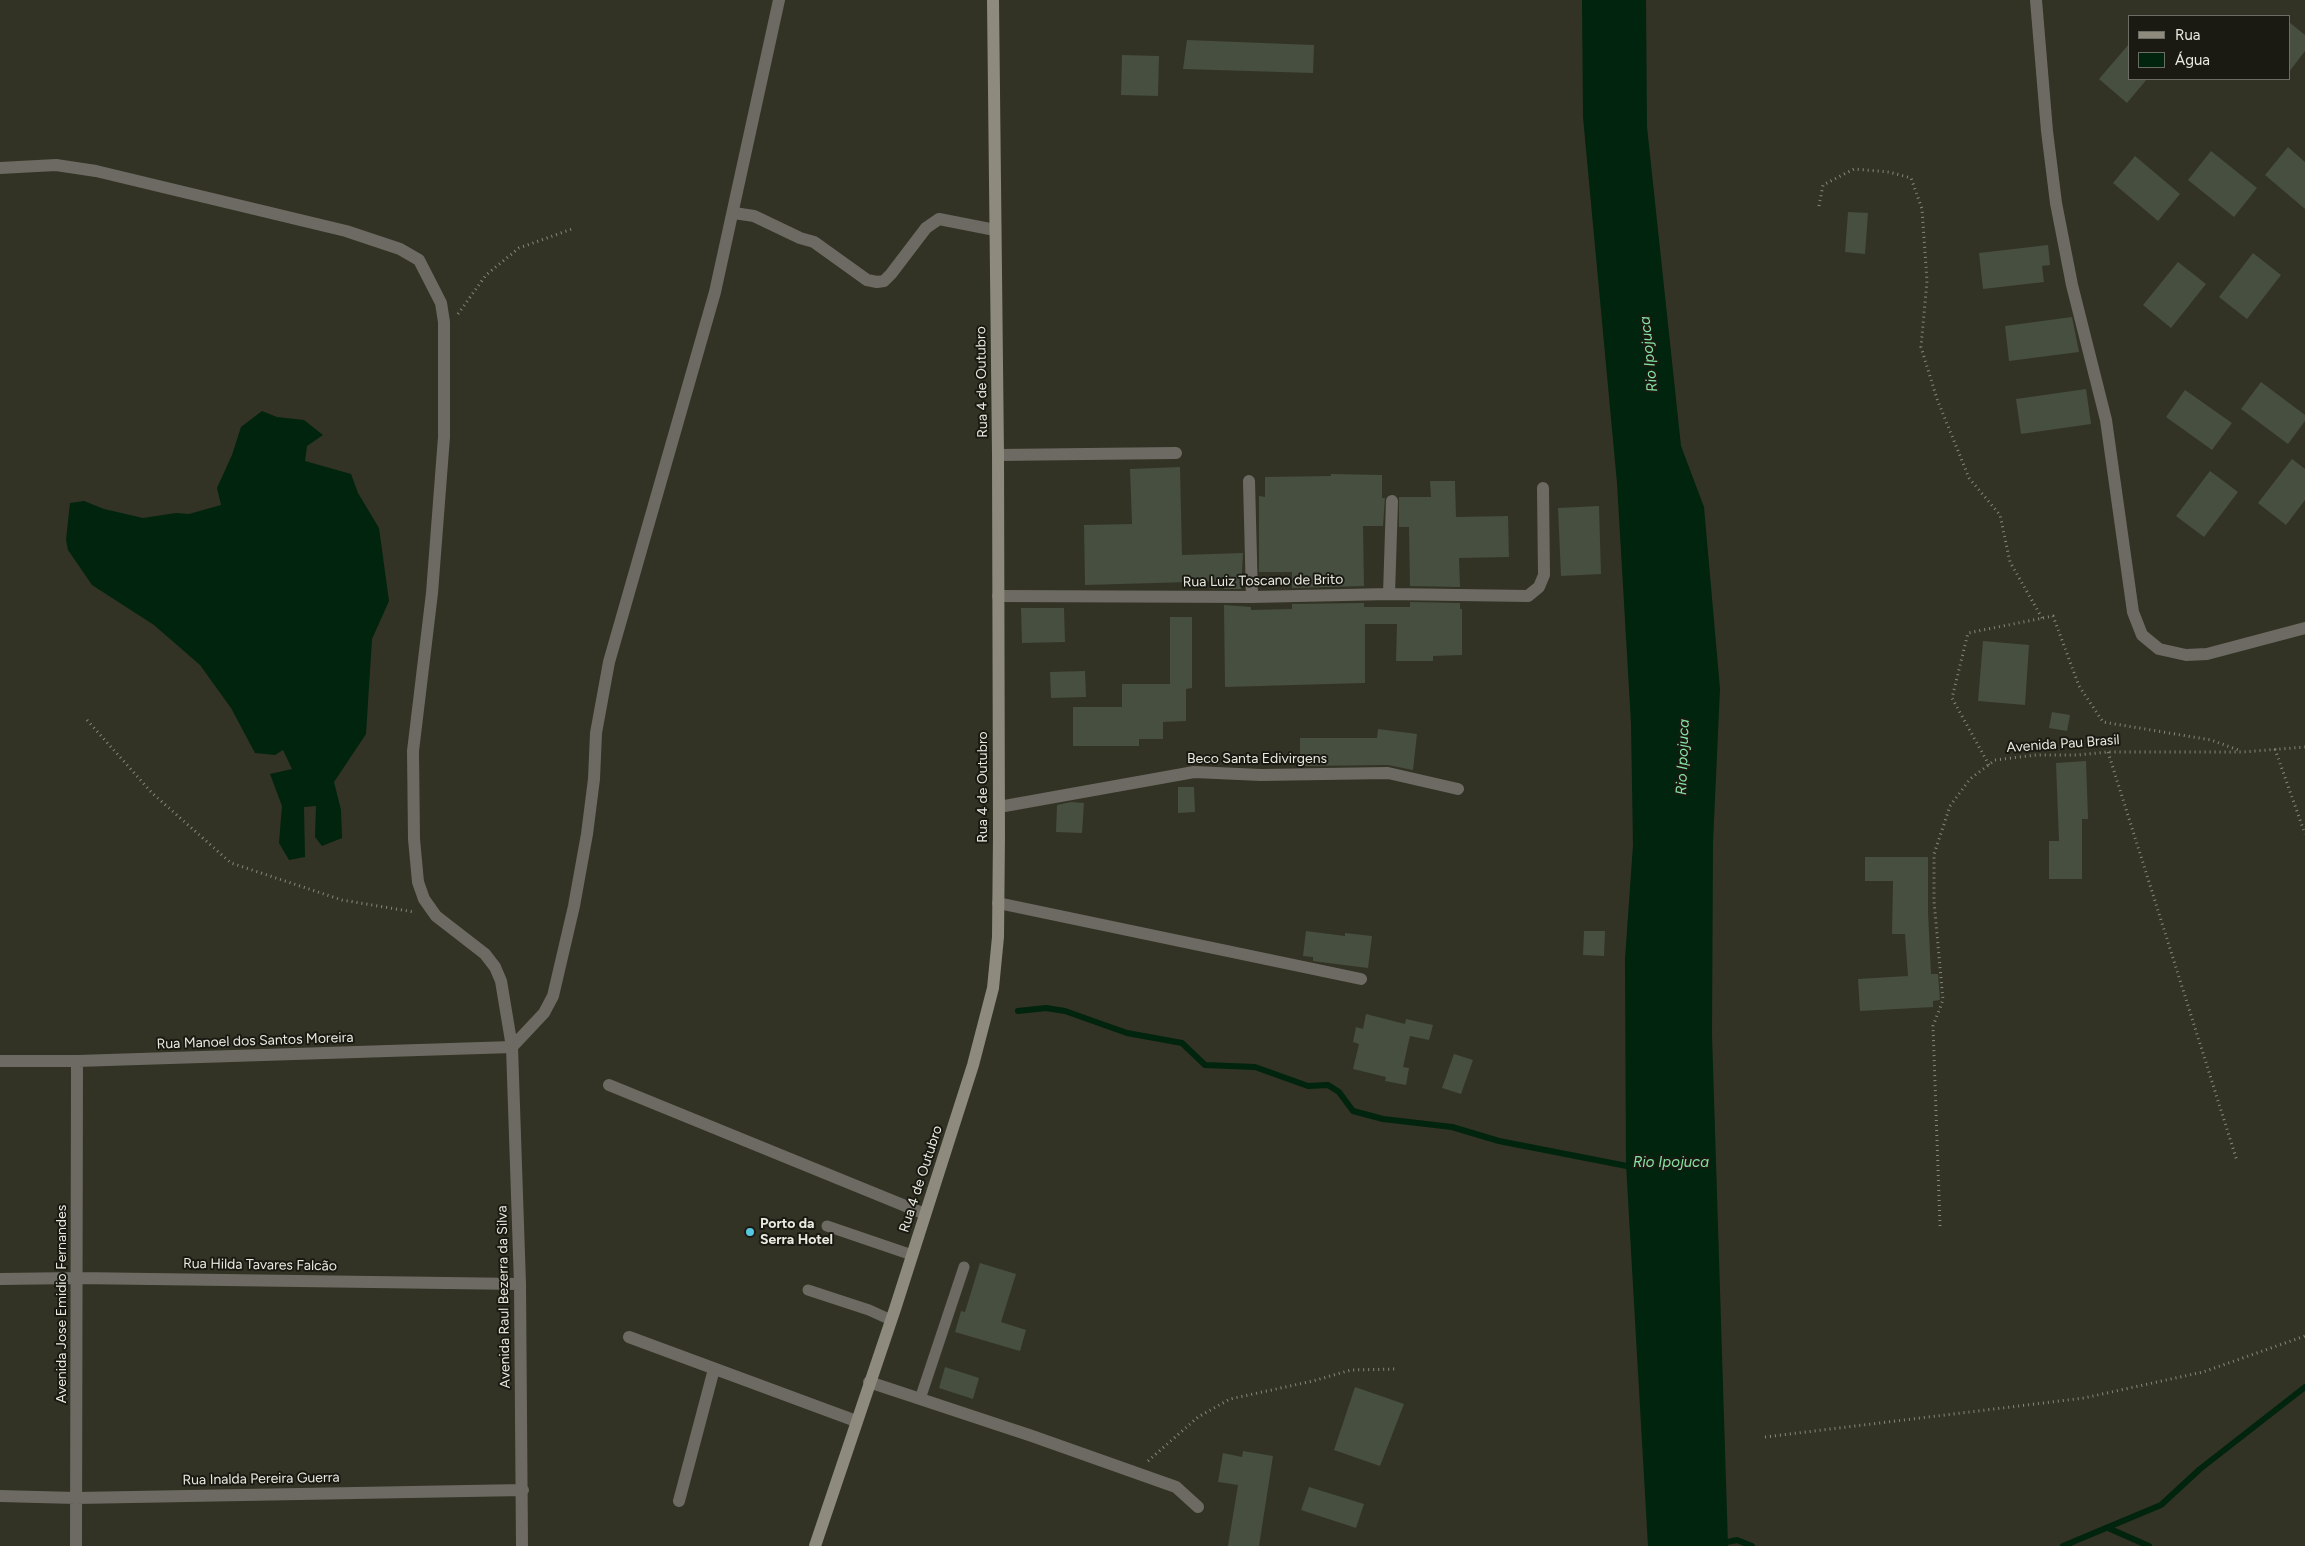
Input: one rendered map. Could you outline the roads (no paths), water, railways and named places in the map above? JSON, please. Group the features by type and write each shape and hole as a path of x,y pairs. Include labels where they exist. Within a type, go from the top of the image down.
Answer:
{"main road":[{"name":"Rua 4 de Outubro","path":"815,1546 891,1320 973,1065 993,988 998,937 998,455 993,0"}],"street":[{"path":"512,1047 544,1013 553,996 574,906 587,834 594,779 596,733 609,662 713,302 734,213 778,0"},
{"path":"2036,0 2047,131 2056,203 2072,285 2106,420 2133,612 2142,635 2159,648 2186,655 2207,654 2305,628"},
{"name":"Avenida Raul Bezerra da Silva","path":"0,168 56,165 96,171 346,231 400,249 418,260 441,303 444,335 444,437 432,593 413,751 414,839 418,882 424,899 436,916 486,954 495,967 501,981 512,1047 520,1284 522,1546"},
{"path":"734,213 754,216 814,242 867,280 876,282 884,280 891,274 926,228 939,218 996,230"},
{"path":"998,455 1176,453"},
{"path":"1248,481 1252,597"},
{"name":"Rua Luiz Toscano de Brito","path":"998,596 1252,597 1389,594 1528,596 1539,587 1544,575 1543,488"},
{"path":"1389,594 1392,501"},
{"name":"Beco Santa Edivirgens","path":"998,807 1194,772 1261,775 1388,773 1458,788"},
{"path":"998,903 1362,979"},
{"name":"Rua Manoel dos Santos Moreira","path":"0,1061 77,1061 512,1047"},
{"name":"Avenida Jose Emidio Fernandes","path":"76,1546 77,1061"},
{"path":"609,1085 925,1214"},
{"name":"Rua Hilda Tavares Falcão","path":"0,1278 520,1284"},
{"path":"629,1337 856,1421"},
{"path":"679,1501 714,1368"},
{"path":"869,1382 1032,1436 1176,1487 1198,1507"},
{"name":"Rua Inalda Pereira Guerra","path":"0,1496 76,1498 523,1490"}],"lane":[{"path":"827,1226 912,1255"},
{"path":"920,1399 964,1267"},
{"path":"808,1290 870,1310 891,1320"}],"water":[{"name":"Rio Ipojuca","path":"1582,0 1646,0 1647,127 1681,446 1704,507 1720,689 1713,842 1712,1035 1728,1546 1648,1546 1626,1164 1625,959 1633,845 1631,723 1617,483 1583,117"},
{"path":"262,411 277,417 304,420 323,435 307,446 305,461 351,474 358,493 379,528 389,601 372,639 366,734 334,782 341,810 342,838 322,846 315,837 316,806 304,807 305,857 289,860 279,843 282,806 270,774 292,769 283,750 275,755 255,753 231,708 200,665 154,625 92,585 68,550 66,540 70,503 84,501 104,509 143,518 176,513 189,514 221,505 217,488 232,455 241,427"}],"waterway":[{"path":"1018,1011 1046,1008 1065,1011 1127,1033 1182,1043 1205,1065 1255,1067 1308,1086 1328,1085 1339,1092 1353,1111 1383,1119 1452,1127 1499,1141 1632,1167"},
{"path":"2063,1546 2161,1505 2200,1469 2305,1387"},
{"path":"2108,1528 2149,1546"},
{"path":"1707,1546 1737,1540 1752,1546"}],"place":[{"name":"Porto da Serra Hotel","path":"750,1232"}]}
